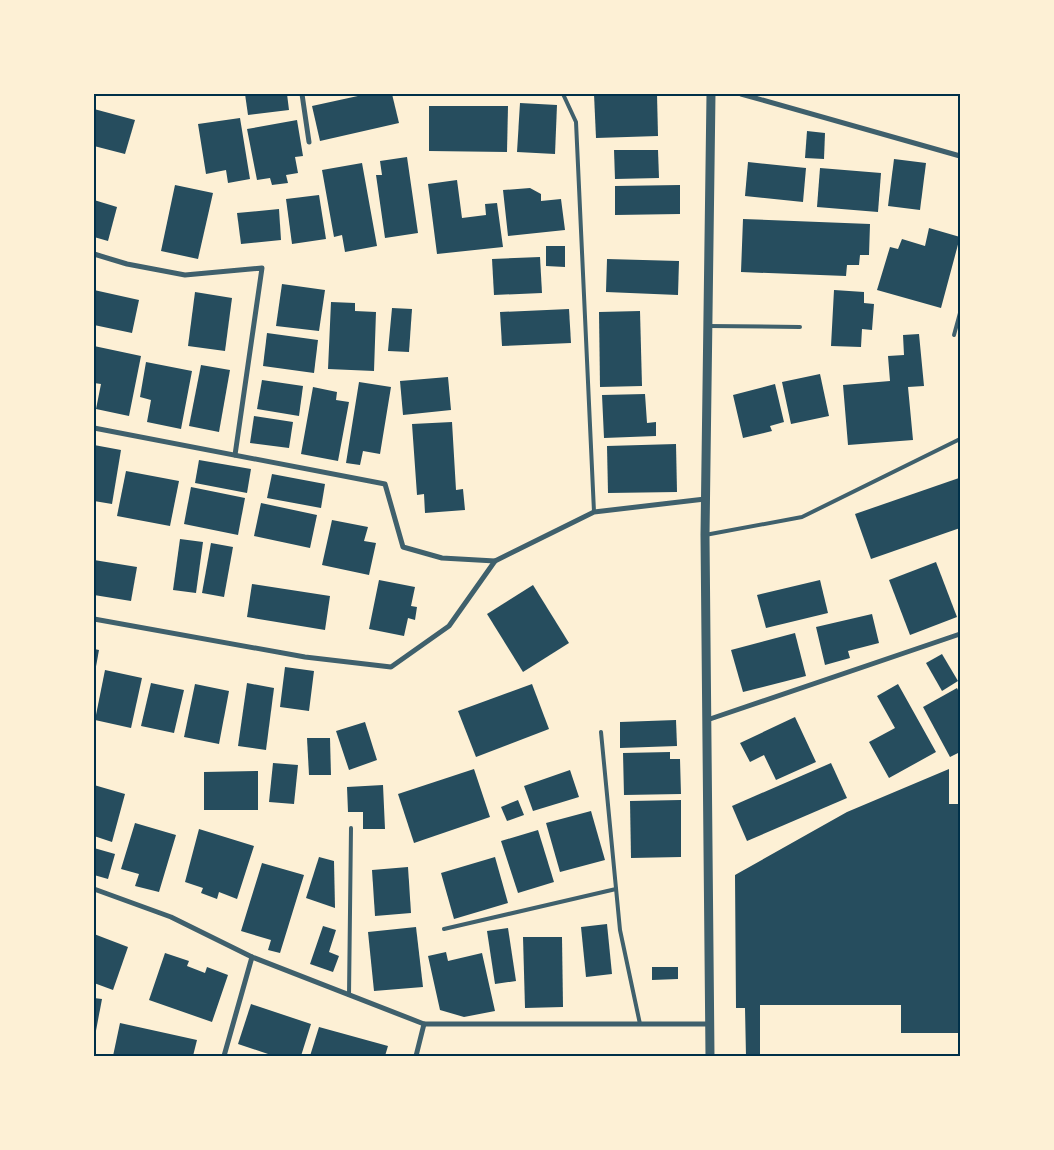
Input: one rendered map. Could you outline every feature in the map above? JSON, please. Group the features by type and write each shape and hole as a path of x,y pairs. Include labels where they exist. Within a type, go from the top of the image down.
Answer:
{"street":[{"path":"302,94 309,142"},
{"path":"710,1056 705,499 711,94"},
{"path":"741,94 960,156"},
{"path":"94,254 127,264 185,275 262,268 236,455"},
{"path":"94,428 385,484 403,547 442,558 495,561"},
{"path":"94,619 306,657 391,667 448,626 495,561 594,512 705,499"},
{"path":"707,720 960,634"},
{"path":"94,889 171,917 252,958 424,1024 710,1024"},
{"path":"224,1056 252,958"},
{"path":"416,1056 424,1024"}],"lane":[{"path":"563,94 576,122 594,512"},
{"path":"954,334 960,313"},
{"path":"708,326 800,327"},
{"path":"705,535 802,517 960,439"},
{"path":"601,732 620,930 640,1024"},
{"path":"349,995 351,828"},
{"path":"444,928 616,889"}],"building":[{"path":"245,94 287,94 289,110 248,115"},
{"path":"367,94 392,94 399,123 320,141 312,106"},
{"path":"594,94 657,94 658,136 596,138"},
{"path":"520,103 557,105 555,154 517,152"},
{"path":"429,106 508,106 507,152 429,151"},
{"path":"94,109 135,120 125,154 94,146"},
{"path":"240,118 250,179 228,183 226,170 206,174 198,124"},
{"path":"297,120 303,156 295,157 298,173 286,175 288,183 272,185 270,178 257,180 247,129"},
{"path":"807,131 825,133 824,159 805,158"},
{"path":"614,150 658,150 659,178 615,179"},
{"path":"407,157 418,233 385,238 376,175 382,175 380,161"},
{"path":"894,159 926,163 920,210 888,206"},
{"path":"748,162 806,168 803,202 745,196"},
{"path":"362,163 377,246 345,252 342,235 334,237 322,170"},
{"path":"820,168 881,173 878,212 817,207"},
{"path":"457,180 462,218 486,215 485,204 497,203 503,247 437,254 428,184"},
{"path":"175,185 213,193 198,259 161,251"},
{"path":"680,185 680,214 615,215 615,186"},
{"path":"530,188 541,194 541,201 561,199 565,230 508,236 503,190"},
{"path":"319,195 326,239 292,244 286,199"},
{"path":"94,200 117,207 108,241 94,237"},
{"path":"279,209 281,240 241,244 237,213"},
{"path":"743,219 870,224 869,255 860,255 859,265 847,265 846,276 741,272"},
{"path":"929,228 960,237 941,308 877,290 890,247 898,249 902,239 925,246"},
{"path":"546,246 565,246 565,267 546,266"},
{"path":"540,257 542,293 494,295 492,259"},
{"path":"607,259 679,261 678,295 606,292"},
{"path":"282,284 325,290 319,331 276,326"},
{"path":"94,290 139,300 132,333 94,325"},
{"path":"834,290 864,292 864,303 874,304 872,330 862,329 861,347 831,346"},
{"path":"195,292 232,298 225,351 188,346"},
{"path":"331,302 355,303 355,311 376,312 374,371 328,369"},
{"path":"392,308 412,309 409,352 388,351"},
{"path":"569,309 571,343 502,346 500,312"},
{"path":"640,311 642,386 600,387 599,312"},
{"path":"267,333 318,340 314,373 263,366"},
{"path":"919,334 924,386 908,387 913,440 848,445 843,385 890,381 888,356 904,355 903,335"},
{"path":"94,346 141,356 129,416 96,409 101,384 94,383"},
{"path":"146,362 192,371 181,429 147,422 151,400 140,397"},
{"path":"201,365 230,370 219,432 189,426"},
{"path":"820,374 829,416 791,424 782,382"},
{"path":"448,377 451,410 403,415 400,381"},
{"path":"262,380 303,386 299,416 257,409"},
{"path":"359,382 391,387 380,454 363,451 360,465 346,463"},
{"path":"775,384 784,422 770,426 772,431 743,438 733,395"},
{"path":"313,387 337,392 336,400 349,402 338,461 301,454"},
{"path":"645,394 647,423 656,422 656,436 604,438 602,395"},
{"path":"254,416 293,422 289,448 250,443"},
{"path":"452,422 456,490 463,489 465,510 425,513 424,494 417,495 412,424"},
{"path":"676,444 677,492 608,493 607,446"},
{"path":"94,445 121,450 112,504 94,501"},
{"path":"199,460 251,469 247,493 195,483"},
{"path":"126,471 179,481 170,526 117,516"},
{"path":"272,474 325,484 321,508 267,498"},
{"path":"959,478 960,528 871,559 855,514"},
{"path":"191,487 245,498 238,535 184,524"},
{"path":"261,503 317,515 310,548 254,536"},
{"path":"332,520 368,527 364,541 376,543 369,575 322,565"},
{"path":"180,539 203,542 196,593 173,590"},
{"path":"211,543 233,547 224,597 202,593"},
{"path":"94,560 137,567 131,601 94,595"},
{"path":"936,562 957,617 910,635 889,580"},
{"path":"379,580 415,587 411,606 417,607 415,620 408,618 404,636 369,629"},
{"path":"820,580 828,613 766,628 757,595"},
{"path":"252,584 330,596 325,630 247,617"},
{"path":"533,585 569,643 523,672 487,614"},
{"path":"872,614 879,643 848,651 850,658 825,665 816,627"},
{"path":"795,633 806,676 743,692 731,650"},
{"path":"94,649 99,650 95,672 94,671"},
{"path":"942,654 958,681 942,691 926,663"},
{"path":"285,667 314,671 309,711 280,707"},
{"path":"105,670 142,678 131,728 95,720"},
{"path":"151,683 184,690 174,733 141,726"},
{"path":"247,683 274,688 266,750 238,746"},
{"path":"195,684 229,691 219,744 184,737"},
{"path":"532,684 549,729 476,757 458,711"},
{"path":"898,684 936,752 889,778 869,742 895,728 877,696"},
{"path":"957,688 960,694 960,752 950,757 923,707"},
{"path":"795,717 816,762 776,780 764,755 750,762 740,743"},
{"path":"676,720 677,746 620,748 620,722"},
{"path":"365,722 377,760 349,770 336,731"},
{"path":"307,738 330,738 331,775 309,775"},
{"path":"670,752 670,759 680,759 681,794 624,795 623,753"},
{"path":"273,763 298,765 294,804 269,802"},
{"path":"831,763 847,798 747,841 732,806"},
{"path":"474,769 490,817 414,843 398,794"},
{"path":"949,769 949,804 960,804 960,1033 901,1033 901,1005 760,1005 760,1056 746,1056 745,1008 736,1008 735,875 847,812"},
{"path":"570,770 579,797 533,811 524,786"},
{"path":"258,771 258,810 204,810 204,772"},
{"path":"94,785 125,794 112,842 94,836"},
{"path":"383,785 385,829 363,829 363,812 348,812 347,787"},
{"path":"518,800 524,815 507,821 501,807"},
{"path":"681,800 681,857 631,858 630,801"},
{"path":"591,811 605,860 560,872 546,823"},
{"path":"135,823 176,835 159,892 135,886 139,874 121,869"},
{"path":"199,829 254,846 237,899 219,892 217,899 201,893 203,888 185,882"},
{"path":"538,830 554,882 518,893 501,841"},
{"path":"94,848 115,854 108,879 94,875"},
{"path":"319,857 334,861 335,908 306,898"},
{"path":"495,857 508,903 454,919 441,873"},
{"path":"262,863 304,875 280,953 268,950 271,940 241,931"},
{"path":"408,867 411,913 375,916 372,870"},
{"path":"607,924 612,974 586,977 581,927"},
{"path":"323,926 336,930 329,952 339,956 333,972 310,964"},
{"path":"416,927 423,987 374,991 368,932"},
{"path":"508,928 516,981 495,984 487,931"},
{"path":"94,934 128,947 113,990 94,983"},
{"path":"523,937 562,937 563,1007 525,1008"},
{"path":"446,952 448,961 482,953 495,1011 464,1017 440,1010 428,956"},
{"path":"165,953 189,961 187,966 205,973 207,967 228,975 212,1022 149,1000"},
{"path":"652,967 678,967 678,979 652,980"},
{"path":"94,998 102,999 95,1036 94,1036"},
{"path":"251,1004 311,1024 301,1056 274,1056 238,1044"},
{"path":"120,1023 197,1040 193,1056 113,1056"},
{"path":"319,1027 388,1046 385,1056 310,1056"}]}
